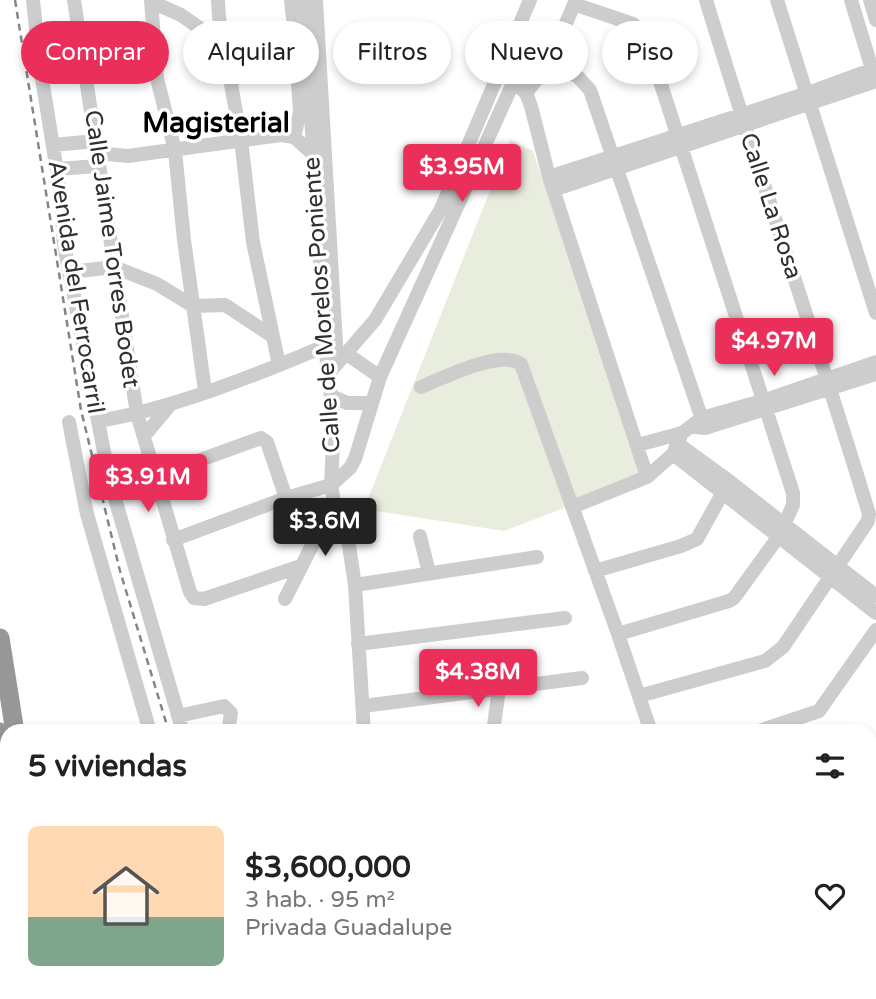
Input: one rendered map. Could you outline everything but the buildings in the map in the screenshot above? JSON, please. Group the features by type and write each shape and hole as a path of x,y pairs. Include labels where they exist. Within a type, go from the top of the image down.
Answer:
{"highway":[{"path":"0,638 14,724"}],"street":[{"name":"Avenida del Ferrocarril","path":"33,0 63,231 109,478 180,724"},
{"name":"Calle Jaime Torres Bodet","path":"74,0 78,21"},
{"path":"218,0 221,21"},
{"path":"291,0 300,21"},
{"name":"Calle de Morelos Poniente","path":"304,0 306,21"},
{"name":"Calle de Morelos Poniente","path":"311,21 316,0"},
{"path":"521,21 530,0"},
{"name":"Calle La Rosa","path":"639,696 765,662 773,657 783,647 866,527 869,513 706,0"},
{"path":"776,0 876,313"},
{"path":"551,183 875,76 851,0"},
{"path":"870,0 876,20"},
{"path":"153,21 152,1 190,21"},
{"path":"567,21 575,2 632,24 642,32 793,493 793,505 782,531 740,593 729,601 618,634"},
{"name":"Calle Jaime Torres Bodet","path":"88,84 137,414 173,540 194,598 204,599 301,566"},
{"path":"158,84 175,150 205,391"},
{"path":"231,84 253,242 279,365"},
{"name":"Calle de Morelos Poniente","path":"305,84 338,363 331,396 334,436 331,485 334,502 348,539 355,585 364,724"},
{"name":"Calle de Morelos Poniente","path":"311,84 323,234 325,346 338,363"},
{"path":"380,377 338,363 383,308 429,232 494,84"},
{"path":"173,540 286,498 331,485 350,468 380,377 513,84"},
{"path":"517,84 526,93 551,183 647,477"},
{"path":"526,93 533,84"},
{"path":"585,84 590,90 614,162 689,434 727,487 835,572 876,613"},
{"path":"294,138 304,96"},
{"path":"53,145 128,156 281,135 294,138 313,154"},
{"path":"57,169 97,153"},
{"path":"70,272 114,267 157,284 193,306 225,305 272,335"},
{"path":"99,421 137,414 279,365 325,346"},
{"path":"421,387 471,367 505,358 521,364 648,724"},
{"path":"829,384 876,362"},
{"path":"638,445 689,434 829,384 876,374"},
{"path":"331,396 347,403 370,403"},
{"path":"144,436 173,402"},
{"name":"Avenida del Ferrocarril","path":"69,422 87,514 147,724"},
{"path":"572,507 647,477 689,434"},
{"path":"156,477 261,438 267,442 286,498"},
{"path":"596,571 691,542 701,534 727,487"},
{"path":"285,599 334,502"},
{"path":"420,536 429,573"},
{"path":"355,585 537,556"},
{"path":"835,572 876,596"},
{"path":"358,644 565,618"},
{"path":"780,724 819,711 876,630"},
{"path":"363,706 582,678"},
{"path":"494,724 499,689"},
{"path":"178,716 224,706 231,713 229,724"}],"shaded area":[{"path":"510,140 533,151 640,479 504,531 364,509"}],"railway":[{"path":"15,0 81,410 120,571 167,724"}],"district":[{"name":"Magisterial","path":"216,123"}]}
